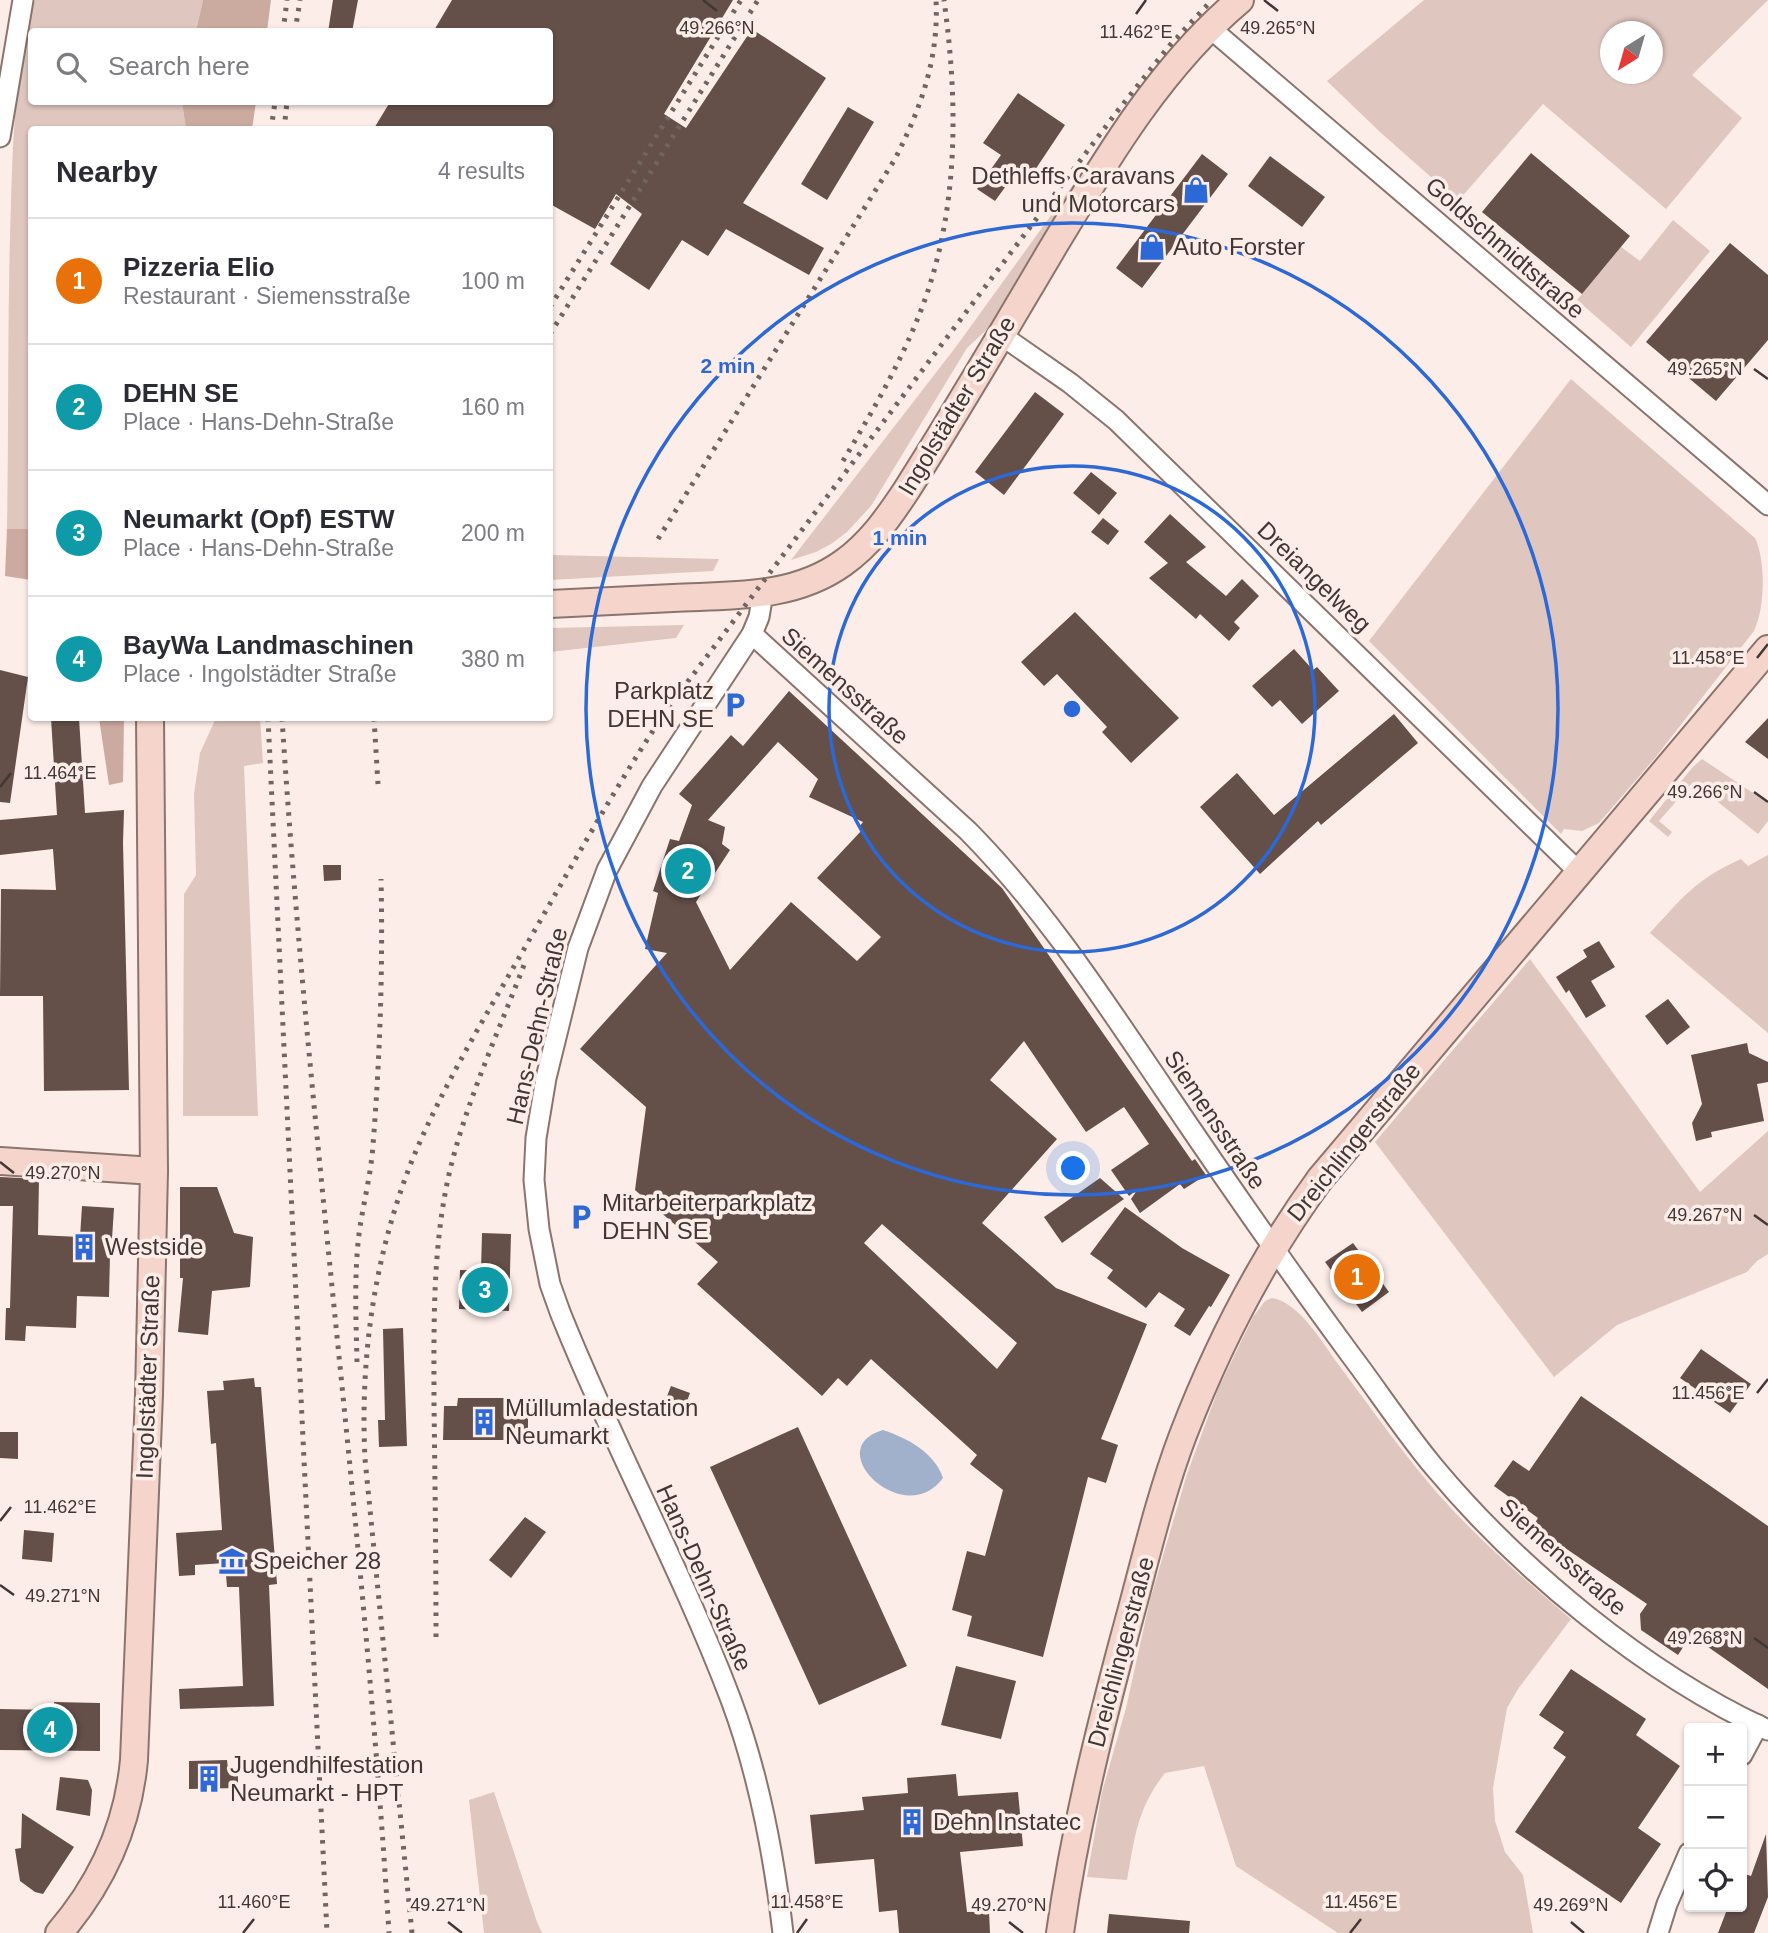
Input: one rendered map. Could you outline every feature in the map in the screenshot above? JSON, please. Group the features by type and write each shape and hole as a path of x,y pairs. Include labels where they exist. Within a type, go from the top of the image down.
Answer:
{"street":[{"path":"0,137 23,0"},
{"name":"Ingolstädter Straße","path":"553,604 764,593 794,588 841,565 871,539 913,480 1121,137 1153,94 1210,28 1240,0"},
{"name":"Goldschmidtstraße","path":"1210,28 1768,505"},
{"name":"Dreiangelweg","path":"1001,335 1070,383 1126,429 1578,871"},
{"name":"Hans-Dehn-Straße","path":"764,593 752,634 652,786 607,870 592,906 575,959 546,1078 536,1138 534,1180 543,1256 559,1312 707,1642 731,1702 760,1801 777,1883 783,1933"},
{"name":"Siemensstraße","path":"752,634 968,831 1009,874 1052,928 1121,1026 1273,1249 1434,1466 1500,1537 1566,1597 1623,1642 1694,1690 1763,1727"},
{"name":"Dreichlingerstraße","path":"1060,1933 1095,1748 1161,1502 1183,1436 1238,1312 1273,1249 1320,1178 1768,649"},
{"name":"Ingolstädter Straße","path":"58,1933 88,1897 99,1878 120,1832 131,1787 138,1692 154,1171 150,721"},
{"path":"0,1161 154,1171"},
{"path":"1747,1748 1763,1727"},
{"path":"1658,1933 1684,1865"}],"shaded area":[{"path":"35,0 203,0 197,28 28,28 28,105 182,105 186,126 28,126 28,529 7,529 13,154 19,76 28,25"},
{"path":"203,0 271,0 267,28 197,28"},
{"path":"1424,0 1768,0 1692,75 1742,118 1666,209 1543,104 1458,201 1327,81"},
{"path":"182,105 256,105 252,126 186,126"},
{"path":"1099,149 999,318 967,348 871,506 847,532 831,544 791,560 955,348"},
{"path":"1673,220 1710,251 1631,347 1577,300 1621,247 1640,261"},
{"path":"1571,379 1755,538 1761,559 1763,584 1754,631 1655,758 1599,823 1582,831 1564,829 1561,834 1369,641"},
{"path":"7,529 28,529 28,580 5,576"},
{"path":"553,555 719,559 713,571 553,580"},
{"path":"684,625 676,638 553,652 553,628"},
{"path":"99,721 124,721 123,782 109,785"},
{"path":"215,721 260,721 263,763 244,766 258,1116 183,1116 184,894 196,875 194,794 200,753"},
{"path":"1702,759 1768,803 1768,821 1758,834 1693,782 1659,821 1672,832 1668,837 1649,821"},
{"path":"1768,855 1768,1033 1650,933 1681,899 1712,874 1741,859 1748,866"},
{"path":"1530,959 1700,1192 1768,1131 1768,1254 1747,1272 1617,1325 1554,1377 1375,1142"},
{"path":"1272,1298 1282,1301 1302,1316 1401,1449 1454,1512 1571,1619 1518,1689 1507,1708 1493,1788 1495,1821 1505,1852 1523,1875 1533,1933 1338,1933 1236,1866 1204,1766 1165,1773 1156,1786 1138,1824 1127,1880 1087,1877 1102,1792 1126,1708 1150,1600 1187,1474 1219,1387 1253,1317 1265,1301"},
{"path":"494,1792 542,1933 484,1933 469,1800"}],"water":[{"path":"883,1430 919,1447 933,1461 943,1478 927,1492 908,1495 890,1491 874,1481 864,1467 860,1453 866,1439"}],"building":[{"path":"333,0 358,0 353,28 329,28"},
{"path":"452,0 733,0 664,114 686,128 752,29 826,78 743,203 824,248 809,275 726,229 708,256 682,240 649,290 610,264 642,214 616,194 595,229 553,206 553,126 375,126 388,105 553,105 553,28 435,28"},
{"path":"1018,93 1065,125 1031,176 1019,168 995,201 977,189 1001,155 983,143"},
{"path":"848,107 874,122 827,200 801,184"},
{"path":"1531,153 1630,236 1582,294 1482,212"},
{"path":"1202,154 1228,174 1142,288 1116,268"},
{"path":"1270,156 1325,197 1302,227 1248,186"},
{"path":"1730,243 1768,275 1768,340 1716,401 1646,342"},
{"path":"1035,392 1064,414 1004,495 975,472"},
{"path":"1091,472 1117,493 1099,515 1073,493"},
{"path":"1170,514 1206,547 1186,562 1226,596 1242,579 1259,596 1234,622 1240,628 1229,641 1200,614 1196,619 1149,578 1168,563 1144,542"},
{"path":"1103,518 1119,531 1108,545 1091,532"},
{"path":"1075,612 1179,718 1131,763 1102,732 1107,727 1057,674 1044,686 1021,662"},
{"path":"1294,649 1313,670 1317,667 1339,691 1302,724 1280,700 1272,707 1252,686"},
{"path":"0,670 28,677 10,803 0,802"},
{"path":"789,691 1002,888 1192,1161 1195,1159 1206,1175 1184,1189 1180,1184 1140,1213 1131,1199 1138,1189 1129,1196 1111,1170 1149,1144 1124,1107 1086,1132 1024,1041 990,1080 1057,1139 982,1223 1056,1288 1147,1324 1101,1439 1118,1445 1106,1483 1088,1477 1043,1657 967,1636 972,1616 952,1610 967,1551 985,1556 1003,1490 970,1464 977,1455 871,1359 847,1386 838,1378 822,1396 697,1284 718,1262 635,1190 646,1107 580,1049 667,953 645,949 658,893 653,891 670,839 679,841 692,805 679,794 731,735 743,746","holes":["778,742 818,779 809,797 863,822 859,827 862,830 817,878 881,937 857,961 791,902 730,970 696,902 730,850 722,844 725,827 708,820","882,1224 1017,1343 997,1369 864,1243"]},
{"path":"1394,714 1418,743 1321,825 1318,821 1260,874 1200,807 1237,773 1274,815"},
{"path":"1768,718 1768,759 1745,742"},
{"path":"51,721 79,721 85,813 124,810 129,1090 44,1091 43,996 0,996 1,889 56,890 53,849 0,855 0,820 57,815"},
{"path":"323,865 341,865 341,880 324,881"},
{"path":"1599,941 1615,967 1591,981 1606,1006 1586,1018 1569,990 1566,993 1556,977 1587,957 1583,950"},
{"path":"1668,999 1690,1027 1667,1045 1645,1016"},
{"path":"1747,1043 1749,1053 1768,1062 1768,1082 1757,1084 1764,1121 1711,1132 1712,1137 1696,1141 1692,1123 1702,1104 1691,1055"},
{"path":"0,1177 39,1179 38,1235 80,1237 82,1206 114,1208 112,1239 117,1239 116,1256 110,1255 109,1297 77,1296 76,1328 26,1326 25,1341 5,1340 6,1308 10,1308 13,1206 0,1206"},
{"path":"1100,1178 1124,1199 1062,1243 1044,1217"},
{"path":"180,1187 217,1187 234,1233 253,1237 250,1287 212,1291 208,1335 178,1332 183,1278 180,1278"},
{"path":"1125,1207 1182,1248 1230,1275 1190,1336 1174,1326 1185,1309 1159,1292 1146,1308 1107,1278 1113,1270 1090,1254"},
{"path":"482,1233 511,1234 509,1311 459,1309 460,1270 481,1270"},
{"path":"1353,1243 1389,1292 1362,1312 1325,1262"},
{"path":"403,1328 407,1446 379,1447 378,1420 385,1420 383,1329"},
{"path":"1701,1349 1751,1384 1730,1413 1680,1378"},
{"path":"254,1378 255,1387 261,1387 277,1584 269,1585 274,1706 180,1709 179,1689 243,1686 239,1587 227,1587 225,1563 195,1565 195,1575 179,1576 176,1533 222,1530 216,1443 211,1444 207,1391 224,1390 223,1381"},
{"path":"671,1386 690,1393 683,1412 664,1404"},
{"path":"1581,1396 1768,1526 1768,1689 1691,1635 1678,1655 1641,1630 1640,1614 1647,1604 1533,1526 1538,1518 1494,1486 1513,1460 1529,1471"},
{"name":"Müllumladestation Neumarkt","path":"458,1398 511,1398 510,1410 528,1410 528,1435 511,1435 511,1440 443,1440 444,1406 457,1406"},
{"path":"798,1427 907,1666 819,1705 710,1467"},
{"path":"0,1432 18,1432 18,1459 0,1458"},
{"path":"525,1517 546,1532 511,1578 489,1560"},
{"path":"24,1530 54,1533 52,1562 22,1559"},
{"path":"956,1666 1016,1681 1001,1739 941,1725"},
{"path":"1571,1669 1646,1719 1636,1735 1680,1766 1638,1828 1661,1844 1621,1903 1515,1832 1566,1757 1553,1748 1564,1732 1539,1715"},
{"path":"54,1702 100,1703 100,1751 0,1750 0,1709 54,1710"},
{"name":"Jugendhilfestation Neumarkt - HPT","path":"227,1760 228,1769 238,1769 238,1788 189,1789 189,1761"},
{"path":"956,1774 958,1796 1018,1792 1023,1846 960,1852 967,1912 989,1911 990,1933 899,1933 897,1910 879,1912 874,1859 815,1864 810,1815 864,1810 862,1797 908,1793 907,1778"},
{"path":"60,1777 88,1780 92,1790 90,1816 56,1810"},
{"path":"22,1813 74,1847 43,1894 35,1892 20,1881 15,1849 21,1848"},
{"path":"1766,1834 1768,1897 1754,1933 1718,1933 1726,1912 1747,1912 1747,1875 1751,1876"},
{"path":"1109,1914 1190,1921 1189,1933 1107,1933"}],"railway":[{"path":"284,28 287,0"},
{"path":"296,28 300,0"},
{"path":"553,302 741,0"},
{"path":"553,329 758,0"},
{"path":"658,539 895,159 913,121 926,82 935,42 936,0"},
{"path":"843,461 907,343 929,286 940,246 952,165 953,124 944,0"},
{"path":"412,1933 365,1459 364,1421 372,1309 388,1235 411,1163 452,1076 484,1019 616,789 671,704 1119,109 1170,45 1212,0"},
{"path":"272,126 275,105"},
{"path":"284,126 287,105"},
{"path":"268,721 327,1933"},
{"path":"282,721 306,1022 365,1629 389,1933"},
{"path":"374,721 378,784"},
{"path":"357,1362 357,1250 372,1156 377,1078 381,879"},
{"path":"436,1637 434,1345 440,1228 450,1170 465,1118 524,965"}],"place":[{"name":"Dethleffs Caravans und Motorcars","path":"1196,190"},
{"name":"Auto Forster","path":"1152,247"},
{"name":"Parkplatz DEHN SE","path":"735,705"},
{"name":"DEHN SE","path":"688,871"},
{"name":"Mitarbeiterparkplatz DEHN SE","path":"581,1217"},
{"name":"Westside","path":"84,1247"},
{"name":"Pizzeria Elio","path":"1357,1277"},
{"name":"Neumarkt (Opf) ESTW","path":"485,1290"},
{"name":"Müllumladestation Neumarkt","path":"484,1422"},
{"name":"Speicher 28","path":"232,1561"},
{"name":"BayWa Landmaschinen","path":"50,1730"},
{"name":"Jugendhilfestation Neumarkt - HPT","path":"209,1779"},
{"name":"Dehn Instatec","path":"912,1822"}]}
